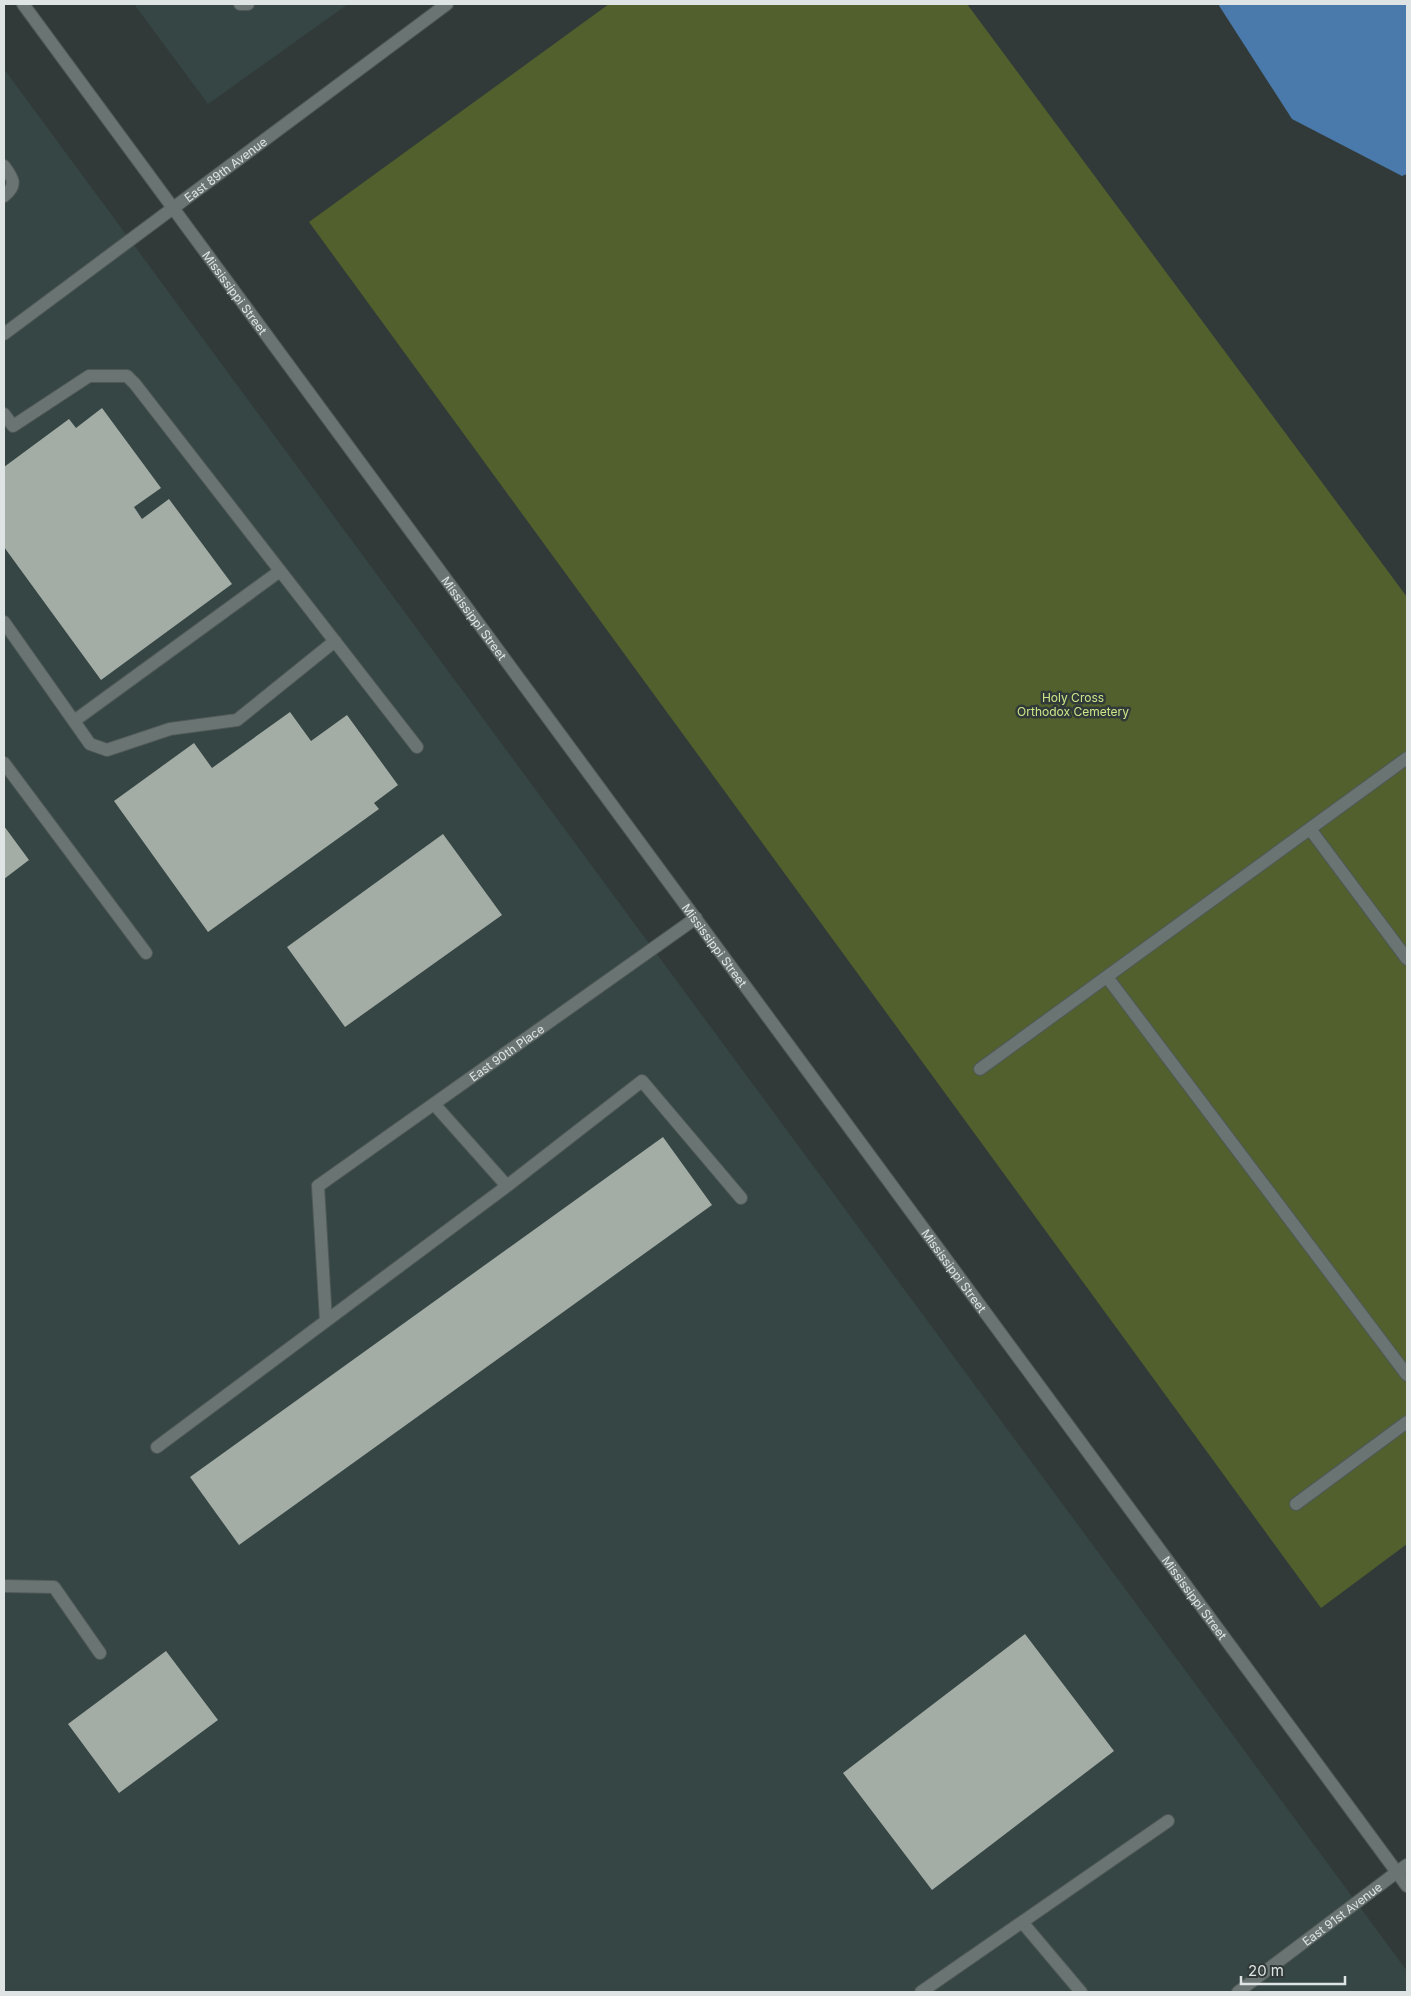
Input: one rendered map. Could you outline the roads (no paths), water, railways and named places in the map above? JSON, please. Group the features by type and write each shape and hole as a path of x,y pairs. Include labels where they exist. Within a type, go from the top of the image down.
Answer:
{"street":[{"name":"Mississippi Street","path":"23,4 696,918 1402,1868 1407,1886"},
{"path":"240,4 248,4"},
{"name":"East 89th Avenue","path":"4,334 447,4"},
{"path":"4,166 12,177 10,191 4,196"},
{"path":"4,414 8,430 88,376 126,376 141,391 417,747"},
{"path":"74,721 280,571"},
{"path":"4,622 90,744 107,750 170,729 237,720 335,641"},
{"path":"980,1069 1407,758"},
{"path":"4,763 146,953"},
{"path":"1310,829 1407,959"},
{"name":"East 90th Place","path":"326,1321 318,1186 696,918"},
{"path":"1107,977 1407,1375"},
{"path":"157,1447 507,1186 642,1082 741,1198"},
{"path":"434,1104 507,1186"},
{"path":"1296,1504 1407,1422"},
{"path":"4,1586 54,1587 100,1653"},
{"path":"920,1992 1168,1821"},
{"name":"East 91st Avenue","path":"1238,1992 1402,1868"},
{"path":"1022,1922 1081,1992"}],"water":[{"path":"1218,4 1407,4 1407,174 1402,176 1292,119"}],"park label":[{"name":"Holy Cross Orthodox Cemetery","path":"1073,704"}]}
